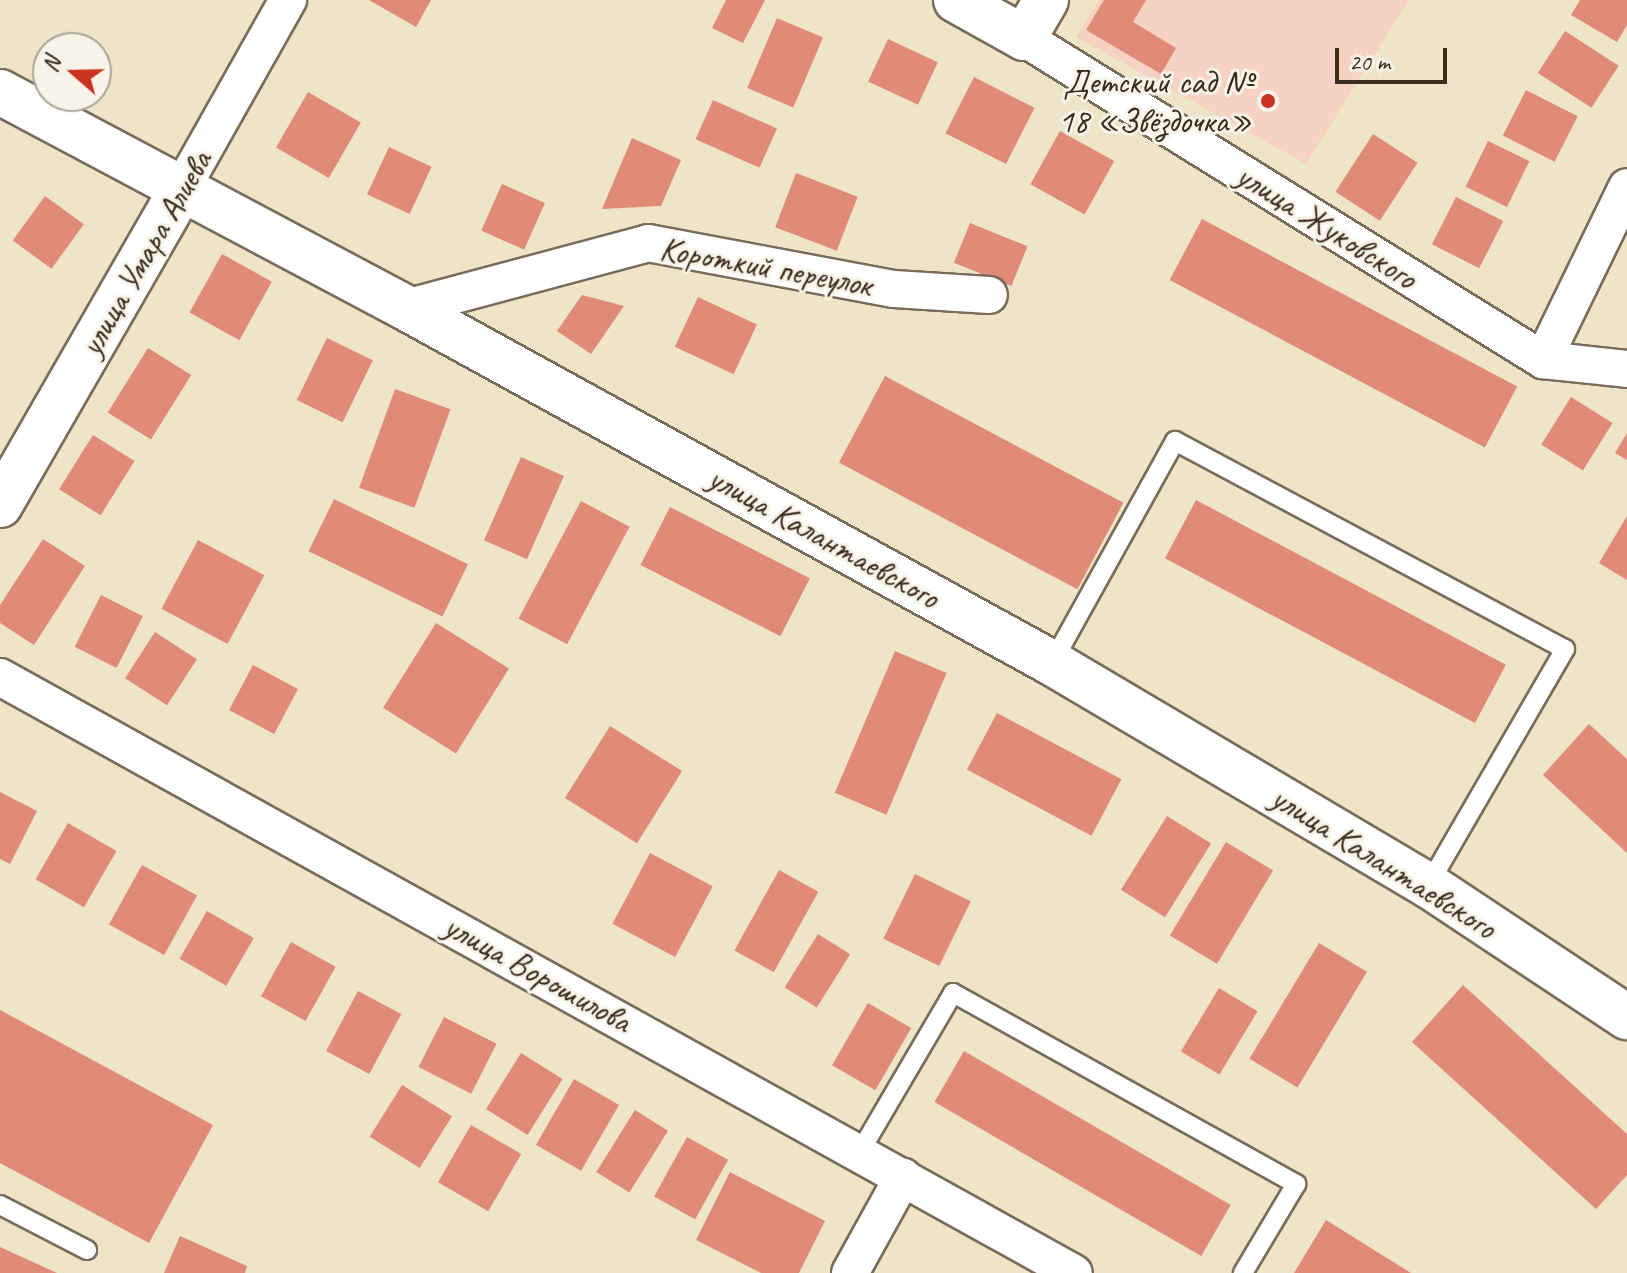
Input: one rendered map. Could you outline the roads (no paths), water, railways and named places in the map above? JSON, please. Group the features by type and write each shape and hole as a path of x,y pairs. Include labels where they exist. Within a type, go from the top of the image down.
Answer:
{"street":[{"name":"улица Умара Алиева","path":"0,505 288,0"},
{"name":"улица Жуковского","path":"956,0 1024,38 1543,360 1627,369"},
{"path":"1024,38 1046,0"},
{"name":"улица Калантаевского","path":"0,92 406,308 1052,663 1428,885 1627,1017"},
{"path":"1543,360 1627,187"},
{"name":"Короткий переулок","path":"406,308 648,243 894,289 989,295"},
{"name":"улица Ворошилова","path":"0,677 861,1150 1074,1273"},
{"path":"850,1273 903,1177"}],"lane":[{"path":"1052,663 1175,441 1565,649 1428,885"},
{"path":"861,1150 953,993 1296,1184 1243,1273"},
{"path":"0,1205 87,1250"}],"place":[{"name":"Детский сад № 18 «Звёздочка»","path":"1268,101"}]}
